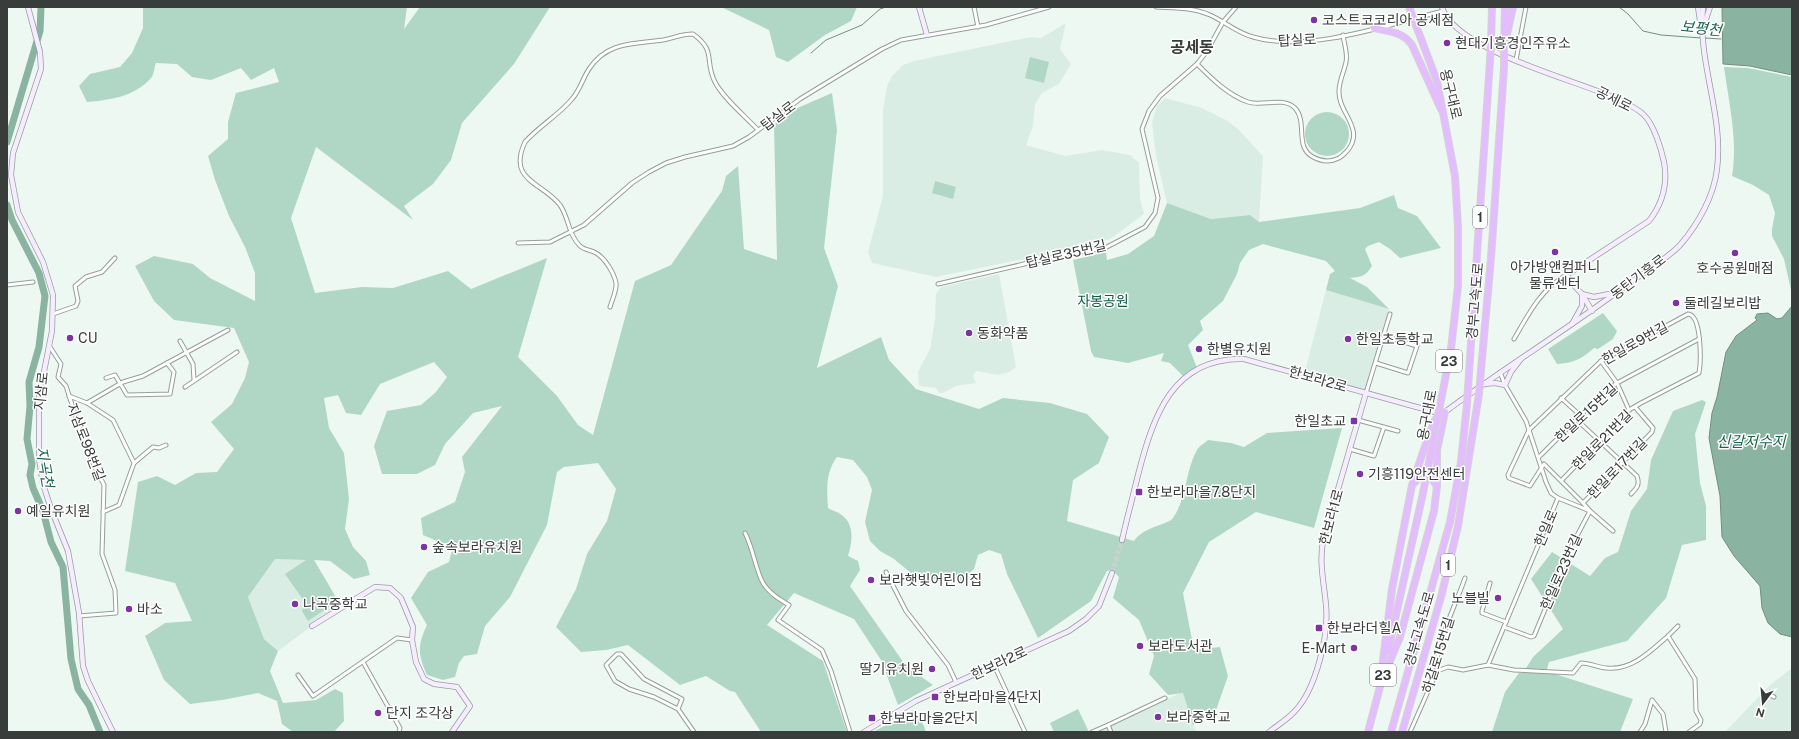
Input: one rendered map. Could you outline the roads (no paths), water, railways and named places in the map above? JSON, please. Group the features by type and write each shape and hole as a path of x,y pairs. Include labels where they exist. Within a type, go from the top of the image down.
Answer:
{"highway":[{"name":"용구대로","path":"1368,731 1380,686 1423,493 1451,349 1458,286 1458,227 1455,176 1437,81 1410,7"},
{"name":"경부고속도로","path":"1391,732 1450,522 1461,462 1467,404 1490,61 1492,7"},
{"name":"경부고속도로","path":"1402,732 1441,597 1458,526 1479,394 1491,258 1504,68 1505,46 1503,28 1505,7"},
{"path":"1505,46 1513,7"},
{"path":"1374,28 1397,32 1406,37 1418,57 1445,118"},
{"path":"1380,686 1392,589 1412,485 1422,452 1441,413"},
{"path":"1380,686 1400,637 1434,511 1437,486 1437,450 1441,413"},
{"path":"1412,485 1421,476 1432,479 1437,486"}],"street":[{"name":"지삼로","path":"28,7 40,52 41,69 15,146 12,175 18,212 43,262 53,295 53,314 39,397 39,459 43,484 68,551 79,616 81,650 88,680 113,732"},
{"path":"919,7 927,35"},
{"path":"974,7 978,27"},
{"name":"탑실로","path":"518,243 550,242 584,225 595,218 632,183 649,172 666,163 685,156 713,152 733,146 758,130 800,99 882,49 901,40 978,27 1049,7"},
{"name":"탑실로","path":"1156,7 1194,9 1210,15 1251,37 1278,42 1302,42 1343,35 1442,9"},
{"name":"탑실로35번길","path":"938,284 1063,255 1105,248 1145,228 1155,212 1158,198 1142,129 1149,111 1160,96 1197,64 1207,51 1223,22 1236,7"},
{"path":"1516,60 1526,7"},
{"path":"1698,7 1702,30"},
{"path":"1702,30 1703,7"},
{"path":"1702,30 1710,7"},
{"name":"공세로","path":"1442,9 1455,27 1473,41 1516,60 1601,92 1630,106 1644,115 1659,142 1664,159 1666,174 1665,188 1656,211 1649,221 1566,276"},
{"name":"동탄기흥로","path":"1441,413 1523,356 1592,311 1680,245 1700,218 1714,186 1718,154 1716,120 1706,66 1702,30"},
{"path":"610,307 616,284 610,268 597,254 581,248 570,232 561,207 546,192 527,180 522,173 521,152 531,136 573,98 589,68 604,54 619,46 634,42 665,40 681,34 693,34 705,44 710,54 715,82 758,130"},
{"path":"1197,64 1233,95 1250,102 1279,102 1295,108 1299,116 1301,141 1306,151 1313,157 1324,161 1334,161 1342,156 1350,146 1354,136 1353,126 1341,105 1338,92 1346,61 1343,35"},
{"path":"53,314 76,306 78,301 75,286 86,278 102,272 116,258"},
{"path":"1514,339 1540,296 1555,281 1566,276 1582,294 1592,311"},
{"path":"7,284 32,282"},
{"path":"1582,294 1594,297 1616,293"},
{"path":"1571,324 1582,306 1582,294"},
{"name":"한보라1로","path":"1269,732 1296,711 1307,694 1321,653 1326,632 1326,606 1321,563 1322,548 1390,314"},
{"name":"한일로9번길","path":"1542,465 1530,486 1509,478 1508,475 1529,430 1601,361 1688,314 1694,317 1699,339"},
{"name":"지삼로98번길","path":"87,403 121,384 143,376 228,330"},
{"path":"1376,363 1408,374 1417,346 1384,336"},
{"name":"한일로15번길","path":"1539,457 1597,399 1617,383 1699,339"},
{"name":"한일로21번길","path":"1561,481 1629,410 1699,373 1701,357 1699,339"},
{"path":"180,341 192,364 194,380"},
{"name":"지삼로98번길","path":"48,345 61,364 58,377 66,386 87,451 104,485 102,554 115,590 116,613 79,616"},
{"path":"185,387 237,352"},
{"path":"1482,385 1495,383 1505,385 1511,372 1523,356"},
{"name":"한보라2로","path":"1122,540 1146,445 1155,419 1162,405 1184,378 1197,368 1212,362 1228,358 1244,359 1441,413"},
{"path":"1601,361 1617,383 1629,410"},
{"path":"106,378 115,375 128,395 170,394 174,372 167,362"},
{"name":"한일로","path":"1488,665 1558,498 1551,493 1544,478 1542,465 1526,421 1505,385 1500,372"},
{"name":"지삼로98번길","path":"69,396 87,403 113,420 134,463 119,505 103,512"},
{"path":"1561,398 1581,416"},
{"name":"한일로17번길","path":"1542,465 1544,464 1583,503 1652,432 1652,428 1635,407"},
{"path":"1358,420 1398,431"},
{"path":"1577,420 1622,464 1637,476 1639,482 1638,488 1631,494"},
{"path":"1350,449 1374,456 1384,427"},
{"path":"134,463 153,447 159,448 166,445"},
{"path":"1558,498 1590,511"},
{"path":"1583,503 1613,531"},
{"name":"한일로23번길","path":"1504,626 1531,637 1534,636 1570,549 1590,511"},
{"path":"745,533 752,546 763,582 772,594 789,605 778,620 822,650 832,670 850,732"},
{"path":"886,572 906,611 948,664 956,682"},
{"name":"한보라2로","path":"864,732 916,701 1069,631 1086,619 1099,606 1112,573"},
{"name":"하갈로15번길","path":"1410,732 1437,671 1436,665 1443,636 1465,578"},
{"path":"1490,583 1482,613 1506,622"},
{"path":"312,626 375,587 390,588 401,598 414,627 412,640 416,662 424,680 434,684 457,687 470,706 452,732"},
{"path":"1437,671 1448,667 1463,670 1488,665 1514,670 1550,670 1573,673 1581,663 1605,668 1618,668 1630,664 1645,656 1678,626"},
{"path":"1668,636 1695,679 1696,711 1701,720 1700,724 1690,732"},
{"path":"298,675 312,696 397,638 412,640"},
{"path":"678,709 682,699 644,678 621,654 617,654 606,665 615,681 629,689 654,696 678,709 694,732"},
{"path":"363,662 400,728 399,732"},
{"path":"994,665 1025,732"},
{"path":"1769,694 1774,697"},
{"path":"1092,732 1165,698"},
{"path":"1640,732 1645,724 1652,700 1663,714 1666,732"},
{"path":"1108,725 1111,732"}],"water":[{"path":"1722,7 1792,7 1792,75 1750,66 1723,64"},
{"name":"신갈저수지","path":"1792,306 1792,637 1780,634 1768,623 1762,608 1760,586 1734,556 1722,537 1720,496 1709,438 1712,413 1717,397 1726,352 1736,336 1757,320 1755,318 1757,314 1768,313 1777,319 1782,318"}],"waterway":[{"name":"지곡천","path":"7,142 40,31 41,7"},
{"name":"보평천","path":"811,53 826,40 862,25 880,9 886,7"},
{"name":"보평천","path":"1619,7 1628,14 1643,31 1661,35 1701,38"},
{"name":"보평천","path":"1705,38 1721,39"},
{"name":"지곡천","path":"7,205 12,220 39,273 45,296 39,347 29,382 30,406 27,439 32,464 30,475 33,488 43,511 51,542 63,567 71,659 78,689 89,705 100,732"}],"tunnel":[{"path":"1112,573 1122,540"}],"place":[{"name":"코스트코코리아 공세점","path":"1314,20"},
{"name":"현대기흥경인주유소","path":"1447,43"},
{"name":"아가방앤컴퍼니 물류센터","path":"1555,252"},
{"name":"호수공원매점","path":"1735,253"},
{"name":"둘레길보리밥","path":"1676,303"},
{"name":"동화약품","path":"969,333"},
{"name":"CU","path":"70,338"},
{"name":"한일초등학교","path":"1348,339"},
{"name":"한별유치원","path":"1199,349"},
{"name":"한일초교","path":"1354,421"},
{"name":"기흥119안전센터","path":"1360,474"},
{"name":"한보라마을7.8단지","path":"1139,492"},
{"name":"예일유치원","path":"18,511"},
{"name":"숲속보라유치원","path":"424,547"},
{"name":"보라햇빛어린이집","path":"871,580"},
{"name":"노블빌","path":"1498,598"},
{"name":"나곡중학교","path":"295,604"},
{"name":"바소","path":"129,609"},
{"name":"한보라더힐A","path":"1319,628"},
{"name":"보라도서관","path":"1140,646"},
{"name":"E-Mart","path":"1354,648"},
{"name":"딸기유치원","path":"932,669"},
{"name":"한보라마을4단지","path":"935,697"},
{"name":"단지 조각상","path":"378,713"},
{"name":"보라중학교","path":"1158,717"},
{"name":"한보라마을2단지","path":"872,718"}],"district":[{"name":"공세동","path":"1192,47"}],"park label":[{"name":"자봉공원","path":"1103,301"}]}
